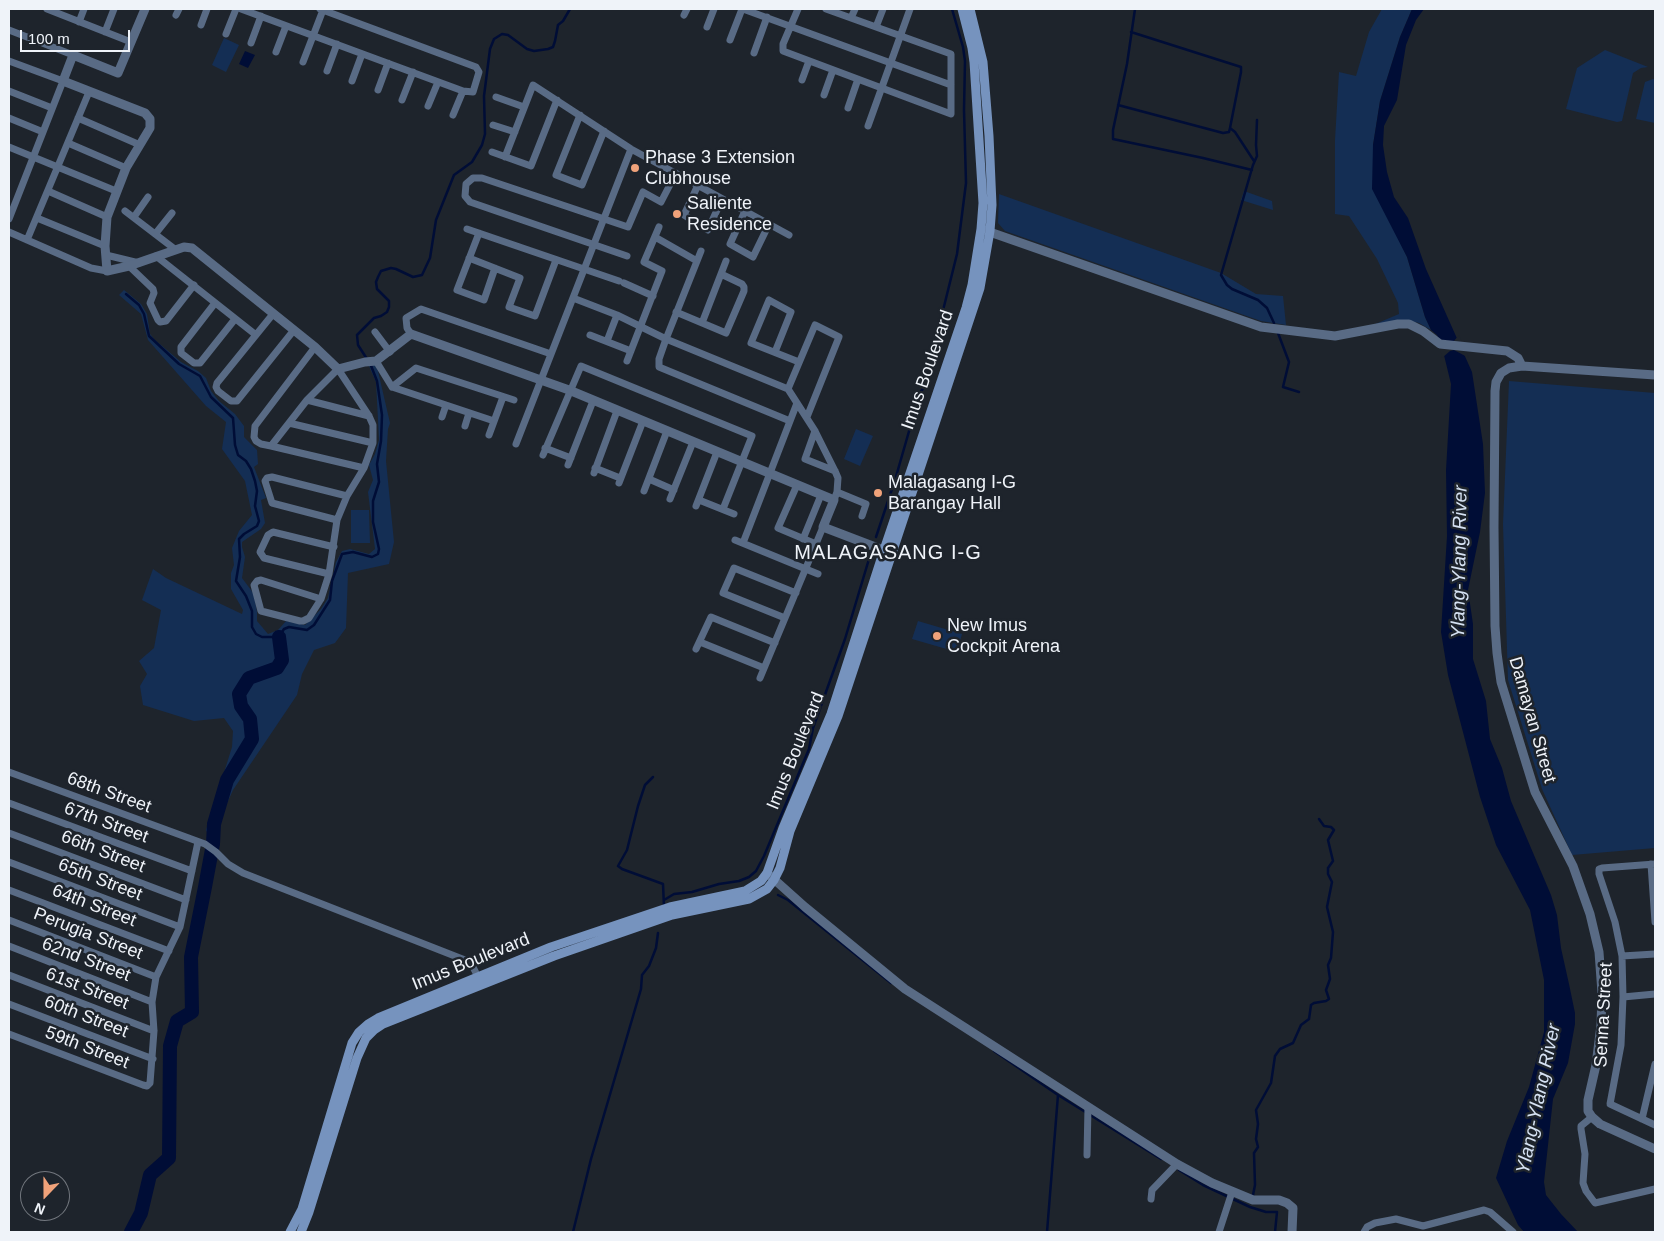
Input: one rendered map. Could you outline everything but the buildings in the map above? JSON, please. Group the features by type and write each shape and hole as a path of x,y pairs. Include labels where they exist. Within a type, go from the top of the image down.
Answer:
{"main road":[{"name":"Imus Boulevard","path":"962,9 974,62 986,230"},
{"name":"Imus Boulevard","path":"301,1232 357,1058 366,1038 383,1024 551,947 670,907 745,891 761,881 767,873 783,828 831,714 973,310 982,279 986,230 992,205 989,136 983,62 970,9"},
{"name":"Imus Boulevard","path":"290,1232 302,1209 348,1056 359,1032 378,1018 480,981 672,916 749,899 767,889 780,868 790,831 838,716 888,552"}],"street":[{"path":"46,9 58,11 79,22 131,42"},
{"path":"79,22 84,9"},
{"path":"105,32 114,9"},
{"path":"9,30 118,73 144,9"},
{"path":"201,24 207,9"},
{"path":"226,34 236,9"},
{"path":"241,9 262,16 286,26 313,35 463,91 474,92 479,72 476,67 321,9 313,35 303,62"},
{"path":"707,28 714,9"},
{"path":"730,40 742,9 951,85"},
{"path":"798,9 783,44 783,51 951,114 951,54 826,9"},
{"path":"851,18 855,9"},
{"path":"876,27 883,9"},
{"path":"868,126 910,9"},
{"path":"251,43 262,16"},
{"path":"754,53 767,17"},
{"path":"276,52 286,26"},
{"path":"327,71 337,44"},
{"path":"352,81 362,54"},
{"path":"9,218 73,55"},
{"path":"9,61 148,116 150,120 150,128 126,168 107,217 107,271"},
{"path":"802,80 809,61"},
{"path":"378,90 388,63"},
{"path":"824,95 833,70"},
{"path":"402,100 413,72"},
{"path":"848,108 858,80"},
{"path":"428,106 438,82"},
{"path":"505,157 533,85 631,149 789,235"},
{"path":"9,91 52,108"},
{"path":"453,115 463,91"},
{"path":"27,240 89,92"},
{"path":"496,97 524,107"},
{"path":"492,152 531,166 557,100"},
{"path":"580,115 556,175 582,185 604,131"},
{"path":"9,118 43,132"},
{"path":"78,118 140,145"},
{"path":"493,125 515,132"},
{"path":"68,143 126,168"},
{"path":"9,147 116,191"},
{"path":"516,444 631,149"},
{"path":"627,256 470,202 466,196 466,184 472,178 482,178 628,227 644,192 661,202 676,174"},
{"path":"698,186 684,215 708,230 722,199"},
{"path":"48,192 107,217"},
{"path":"134,217 148,197"},
{"path":"125,211 176,250"},
{"path":"745,212 730,244 753,257 769,224"},
{"path":"156,233 172,213"},
{"path":"37,218 106,251 139,263"},
{"path":"627,361 662,271 644,262 659,226"},
{"path":"467,229 621,282 653,296"},
{"path":"986,230 1261,327 1342,335 1404,324 1416,327 1440,344 1507,352 1518,358 1522,366"},
{"path":"9,232 91,268 107,271 139,263 184,247 198,252 315,347 338,369 369,416 373,425 372,443 364,468 347,496 337,520 329,574 321,599 309,618 303,621 264,612 260,608 255,582 261,580 321,599"},
{"path":"479,233 457,290 484,300 495,268"},
{"path":"655,237 697,261"},
{"path":"701,251 666,339 659,359 659,367 790,421"},
{"path":"156,256 256,336"},
{"path":"469,258 520,278 509,307 535,316 556,260"},
{"path":"702,323 726,261"},
{"path":"129,266 153,289 154,293 150,303 160,322 166,321 194,285"},
{"path":"676,312 726,333 744,291 742,284 721,274"},
{"path":"573,298 617,315 666,339 788,389 807,417 836,471 838,478 836,496 760,678"},
{"path":"775,352 791,312 769,300 751,343 799,362"},
{"path":"215,303 181,347 181,353 194,363 200,364 235,319"},
{"path":"551,354 421,309 406,318 407,328 411,334 541,379 821,495 836,496 866,504 862,516"},
{"path":"273,314 216,385 218,391 233,402 238,400 294,330"},
{"path":"607,341 617,315"},
{"path":"788,389 815,324 839,337 807,417"},
{"path":"375,332 390,352"},
{"path":"271,446 307,400 338,369 371,361 390,352 411,334"},
{"path":"590,335 631,351"},
{"path":"315,347 255,426 254,437 261,444 364,468"},
{"path":"371,361 392,388 494,422"},
{"path":"594,401 570,462 544,451 581,366 752,436 723,509"},
{"name":"Damayan Street","path":"1592,1117 1588,1111 1588,1100 1597,1057 1602,993 1599,952 1590,914 1576,874 1542,807 1528,770 1504,692 1497,653 1494,596 1495,391 1496,382 1501,373 1509,368 1522,366 1655,374"},
{"path":"392,388 416,368 514,400"},
{"path":"489,435 503,397"},
{"path":"307,400 369,416"},
{"path":"744,543 797,403"},
{"path":"442,417 446,406"},
{"path":"618,410 595,471 620,480 643,421"},
{"path":"465,426 470,413"},
{"path":"289,422 372,443"},
{"path":"644,490 667,431"},
{"path":"815,431 805,459 836,471"},
{"path":"670,499 693,442"},
{"path":"717,452 697,503 723,509 734,514"},
{"path":"337,520 272,503 265,481 267,478 272,477 347,496"},
{"path":"648,480 674,490"},
{"path":"797,485 778,528 816,544"},
{"path":"803,539 821,495"},
{"path":"823,527 888,552"},
{"path":"329,574 264,558 260,552 268,535 272,532 334,547"},
{"path":"735,540 818,574"},
{"path":"785,618 723,593 734,568 796,593"},
{"path":"696,649 711,617 775,643"},
{"path":"700,642 764,668"},
{"name":"68th Street","path":"9,772 209,846 224,861 243,873 465,960 473,967 480,981"},
{"name":"67th Street","path":"9,803 192,871"},
{"name":"66th Street","path":"9,833 186,900"},
{"path":"153,1059 152,1002 156,977 180,927 198,842"},
{"name":"65th Street","path":"9,862 180,927"},
{"path":"1653,864 1655,922"},
{"name":"Senna Street","path":"1642,1119 1610,1104 1621,1045 1622,956 1615,922 1598,874 1599,869 1602,868 1653,864"},
{"path":"767,873 804,907 905,989 1177,1164 1195,1175 1253,1200 1279,1200 1287,1203 1293,1208 1292,1232"},
{"name":"64th Street","path":"9,890 169,951"},
{"name":"Perugia Street","path":"9,920 156,977"},
{"name":"62nd Street","path":"9,946 152,1002"},
{"path":"1622,956 1655,954"},
{"name":"61st Street","path":"9,975 154,1032"},
{"path":"1623,997 1655,994"},
{"name":"60th Street","path":"9,1004 153,1059"},
{"name":"59th Street","path":"9,1034 147,1086 152,1078 153,1059"},
{"path":"1655,1064 1642,1119 1655,1125"},
{"path":"1087,1155 1088,1107"},
{"path":"1655,1148 1605,1126 1592,1117 1581,1126 1585,1154 1583,1183 1586,1191 1595,1203 1655,1189"},
{"path":"1151,1199 1152,1190 1177,1164"},
{"path":"1219,1232 1232,1192"},
{"path":"1364,1232 1367,1227 1382,1221 1396,1219 1423,1226 1484,1210 1490,1212 1513,1232"}],"shaded area":[{"path":"1382,9 1412,9 1400,37 1380,101 1373,145 1399,240 1407,257 1425,317 1431,330 1419,323 1407,320 1373,325 1399,314 1398,303 1377,259 1349,216 1335,214 1335,140 1339,72 1356,76 1369,32"},
{"path":"224,38 239,45 226,72 212,65"},
{"path":"1605,50 1648,67 1641,68 1633,73 1622,121 1617,122 1566,109 1577,68"},
{"path":"1655,80 1655,123 1636,119 1645,82"},
{"path":"1244,191 1272,201 1273,210 1241,200"},
{"path":"999,194 1221,273 1256,294 1283,296 1286,325 1261,321 1005,231 998,223"},
{"path":"124,290 141,304 147,314 150,334 181,362 198,371 206,378 211,391 219,401 235,414 244,426 244,437 257,450 258,464 254,467 266,498 261,500 265,523 261,529 242,542 245,557 242,578 254,594 257,621 268,634 278,630 286,621 305,625 321,609 328,598 336,562 342,551 350,549 369,554 375,549 368,492 373,480 369,465 379,440 376,382 369,366 375,365 378,371 390,423 386,461 394,542 389,564 348,573 346,628 335,643 314,650 302,674 297,695 233,790 223,812 217,838 209,836 206,830 232,747 233,731 224,718 194,721 143,705 140,686 147,674 139,661 154,648 161,610 142,600 153,569 166,578 242,614 243,610 231,589 231,573 234,565 232,548 239,531 252,515 245,481 222,449 226,422 206,406 148,340 141,314 119,295"},
{"path":"1509,381 1655,393 1655,848 1572,855 1542,789 1508,680 1503,524"},
{"path":"856,429 873,436 860,466 844,459"},
{"path":"351,510 369,510 370,543 351,543"},
{"name":"New Imus Cockpit Arena","path":"918,621 962,634 957,652 912,639"}],"water":[{"name":"Ylang-Ylang River","path":"1412,9 1424,9 1416,20 1406,45 1397,100 1384,126 1383,145 1387,172 1394,197 1408,218 1426,269 1472,372 1483,444 1485,493 1480,532 1468,590 1473,624 1473,659 1486,701 1490,739 1502,768 1511,801 1551,895 1557,915 1561,948 1575,1013 1575,1024 1568,1063 1553,1099 1544,1182 1546,1195 1578,1232 1524,1232 1518,1225 1496,1178 1507,1141 1529,1087 1544,1032 1544,980 1530,910 1496,845 1480,797 1448,675 1441,632 1447,536 1446,470 1451,384 1442,347 1437,335 1431,330 1425,317 1407,257 1372,189 1373,145 1380,101 1400,37"},
{"path":"245,51 255,55 248,68 239,64"}],"pier":[{"path":"1459,335 1469,358 1454,350 1442,358 1438,338 1449,343 1453,342"}],"waterway":[{"path":"367,359 358,345 357,335 374,318 387,312 389,307 389,301 377,289 376,282 381,271 391,268 413,277 422,275 430,258 436,220 454,175 472,162 482,145 485,134 484,96 490,49 494,39 502,34 508,35 527,49 534,51 548,49 553,47 558,25 563,21 570,9"},
{"path":"876,537 895,480 920,393 924,387 957,254 966,183 965,61 952,9"},
{"path":"1135,9 1127,64 1113,130 1113,139 1252,170"},
{"path":"1131,32 1241,67 1230,128 1235,132 1254,161"},
{"path":"1118,105 1223,133 1229,132 1230,128"},
{"path":"1257,120 1257,156 1221,275 1232,289 1258,300 1267,308 1274,323"},
{"path":"126,294 139,305 144,314 149,336 179,364 200,376 211,397 233,418 235,445 238,455 246,461 255,481 257,491 255,506 259,521 257,526 239,539 240,557 236,581 246,596 252,611 252,627 256,634 262,637 279,637 284,629 289,627 307,630 314,625 330,600 332,581 342,554 353,552 372,557 378,554 379,549 373,522 373,501 379,482 377,464 381,441 382,415 377,381 370,363"},
{"path":"1278,333 1289,362 1283,387 1299,392"},
{"path":"664,900 674,894 692,892 719,884 739,881 749,877 756,871 809,749 813,728 845,639 872,549"},
{"path":"131,1232 141,1213 150,1175 169,1158 170,1046 177,1021 192,1012 191,957 213,844 214,824 227,780 252,739 250,719 241,706 239,694 249,678 277,668 282,660 279,637"},
{"path":"653,777 645,785 627,850 618,866 663,884 664,907"},
{"path":"1253,1195 1255,1185 1254,1153 1258,1147 1256,1139 1258,1124 1256,1110 1271,1083 1275,1056 1280,1049 1293,1043 1301,1025 1309,1019 1311,1005 1329,999 1326,990 1330,979 1328,965 1331,958 1333,932 1327,907 1332,882 1328,874 1328,868 1333,861 1328,840 1334,830 1331,827 1324,826 1319,819"},
{"path":"778,895 788,900 891,983"},
{"path":"573,1232 591,1159 641,989 642,975 649,966 656,948 658,933"},
{"path":"994,1051 1058,1095 1161,1159"},
{"path":"1047,1232 1058,1095"},
{"path":"1179,1170 1203,1185 1250,1207 1266,1212 1277,1212 1275,1232"}],"place":[{"name":"Phase 3 Extension Clubhouse","path":"635,168"},
{"name":"Saliente Residence","path":"677,214"},
{"name":"Malagasang I-G Barangay Hall","path":"878,493"},
{"name":"New Imus Cockpit Arena","path":"937,636"}],"district":[{"name":"MALAGASANG I-G","path":"888,553"}]}
